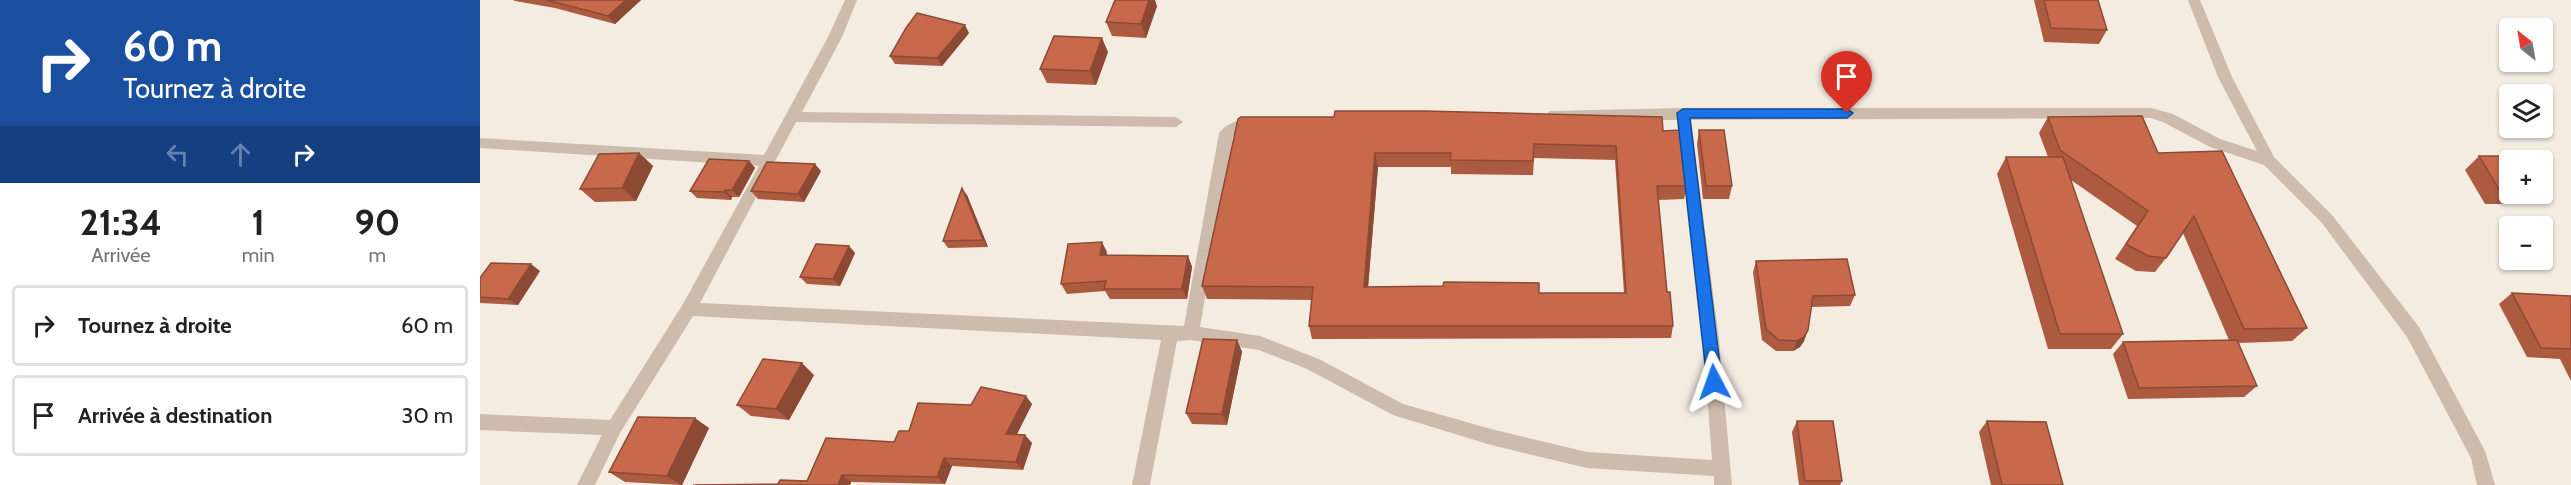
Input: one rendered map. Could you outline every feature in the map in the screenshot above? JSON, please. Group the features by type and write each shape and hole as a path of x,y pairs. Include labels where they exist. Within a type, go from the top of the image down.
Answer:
{"street":[{"path":"586,485 614,428 689,309 835,37 851,0"},
{"path":"2194,0 2225,77 2269,161 2327,219 2414,332 2479,457 2486,485"},
{"path":"1683,113 1711,340 1723,485"},
{"path":"1539,115 2151,113 2168,118 2215,143 2269,161"},
{"path":"792,117 1176,122"},
{"path":"1191,333 1226,133 1242,124 1264,121"},
{"path":"480,143 769,161"},
{"path":"689,309 1170,334 1191,333 1260,343 1287,352 1400,410 1491,437 1587,460 1721,468"},
{"path":"1141,485 1170,334"},
{"path":"480,422 614,428"}],"building":[{"path":"547,0 626,0 608,16"},
{"path":"1115,0 1149,0 1141,24 1106,22"},
{"path":"2044,0 2098,0 2107,30 2051,28"},
{"path":"917,13 965,25 937,58 890,56 906,28"},
{"path":"1054,36 1102,38 1090,71 1040,69"},
{"path":"1335,111 1424,111 1662,117 1663,131 1680,130 1687,186 1657,186 1667,292 1670,292 1673,326 1309,326 1313,287 1202,286 1238,119 1241,117 1334,117","holes":["1534,144 1616,146 1626,293 1539,293 1539,283 1444,282 1443,286 1364,287 1375,153 1451,153 1450,160 1533,161"]},
{"path":"2142,116 2158,153 2222,151 2307,328 2244,329 2194,216 2166,258 2148,256 2126,244 2148,211 2060,150 2048,117"},
{"path":"1699,130 1724,130 1732,186 1706,186"},
{"path":"639,153 622,188 580,189 599,154"},
{"path":"2479,156 2499,156 2499,189"},
{"path":"2006,157 2063,157 2123,334 2060,334"},
{"path":"709,159 749,161 732,190 724,192 690,191"},
{"path":"767,162 815,164 798,194 751,191"},
{"path":"962,188 983,240 943,241"},
{"path":"1102,242 1100,255 1188,256 1182,289 1104,289 1106,281 1061,284 1068,244"},
{"path":"816,244 849,246 833,279 800,277"},
{"path":"1847,259 1855,295 1813,296 1808,330 1804,337 1797,341 1779,340 1766,329 1756,261"},
{"path":"491,263 531,264 508,299 480,297 480,278"},
{"path":"2512,293 2571,296 2571,349 2541,348"},
{"path":"1203,339 1237,340 1222,414 1186,413"},
{"path":"2237,340 2257,386 2139,388 2123,342"},
{"path":"763,359 802,363 776,409 737,405"},
{"path":"981,387 1026,396 1006,434 1025,435 1016,462 944,458 937,477 842,475 838,485 693,485 778,484 780,480 807,481 826,438 894,442 899,431 909,431 918,403 971,405"},
{"path":"638,417 695,418 667,476 609,472"},
{"path":"1797,421 1833,421 1842,481 1805,481"},
{"path":"1987,421 2046,422 2063,485 2002,485"}],"route":[{"path":"1714,382 1711,340 1683,113 1847,113"}]}
